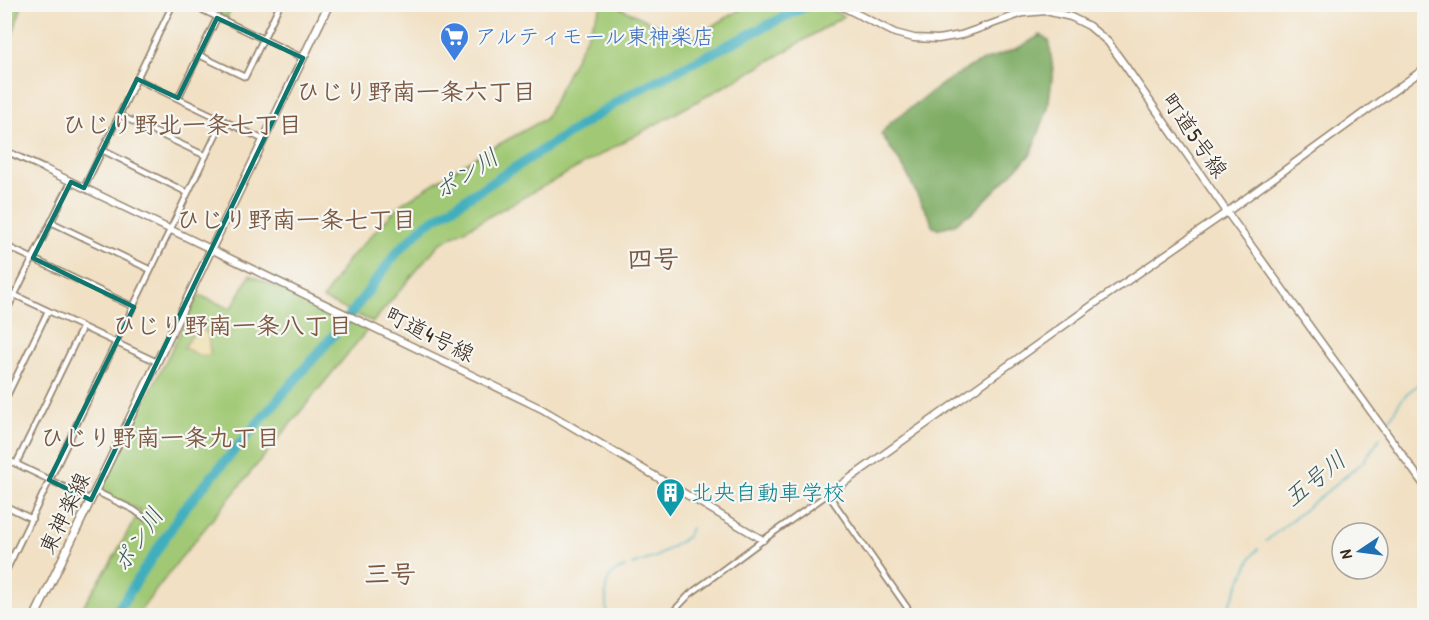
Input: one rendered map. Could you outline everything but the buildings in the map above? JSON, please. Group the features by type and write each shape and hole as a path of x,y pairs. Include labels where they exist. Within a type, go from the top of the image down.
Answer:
{"main road":[{"name":"東神楽線","path":"35,615 329,4"}],"street":[{"path":"84,188 173,4"},
{"path":"190,4 303,58"},
{"path":"199,55 245,77 280,4"},
{"name":"町道5号線","path":"837,4 895,33 914,38 938,39 962,35 1023,12 1046,11 1071,17 1089,26 1108,42 1227,212 1425,485"},
{"path":"178,98 217,18"},
{"path":"669,615 690,594 763,540 1425,69"},
{"path":"137,79 264,140"},
{"path":"119,114 206,156"},
{"path":"4,575 223,120"},
{"name":"町道4号線","path":"4,150 542,409 763,540"},
{"path":"102,150 188,193"},
{"path":"4,316 71,182"},
{"path":"51,222 151,270"},
{"path":"4,245 134,307"},
{"path":"4,290 157,362"},
{"path":"4,402 48,311"},
{"path":"16,464 82,328"},
{"path":"4,458 91,500"},
{"path":"95,491 146,518"},
{"path":"828,495 913,615"},
{"path":"4,505 32,519"},
{"path":"4,553 13,557"}],"highlighted area":[{"path":"217,18 303,58 91,500 49,480 134,307 33,258 71,182 84,188 137,79 178,98"}],"green space":[{"path":"4,5 22,5 5,58"},
{"path":"198,5 233,5 227,18"},
{"path":"602,5 614,5 689,40 748,5 819,5 844,16 761,66 439,244 373,322 323,299 348,260 401,204 472,159 545,119"},
{"path":"1041,35 1049,41 1053,71 1048,108 1031,154 971,214 955,224 937,229 932,226 904,168 881,134 890,123 945,82 975,64 1018,48"},
{"path":"250,275 368,329 179,560 137,615 77,616 140,510 100,491 199,295 231,309"}],"sand":[{"path":"199,326 208,336 211,354 199,355 183,348"}],"waterway":[{"name":"ポン川","path":"114,616 183,510 344,323 398,251 425,225 630,94 810,4"},
{"name":"五号川","path":"1387,425 1402,399 1424,380"},
{"name":"五号川","path":"1266,541 1363,462 1380,438"},
{"path":"632,565 656,557 687,537 691,528"},
{"name":"五号川","path":"1224,616 1252,556 1258,549"},
{"path":"607,616 606,586 608,580 625,567"}],"place":[{"name":"アルティモール東神楽店","path":"454,62"},
{"name":"北央自動車学校","path":"670,518"}],"district":[{"name":"ひじり野南一条六丁目","path":"416,92"},
{"name":"ひじり野北一条七丁目","path":"182,125"},
{"name":"ひじり野南一条七丁目","path":"296,220"},
{"name":"四号","path":"653,259"},
{"name":"ひじり野南一条八丁目","path":"232,326"},
{"name":"ひじり野南一条九丁目","path":"160,438"},
{"name":"三号","path":"390,574"}]}
